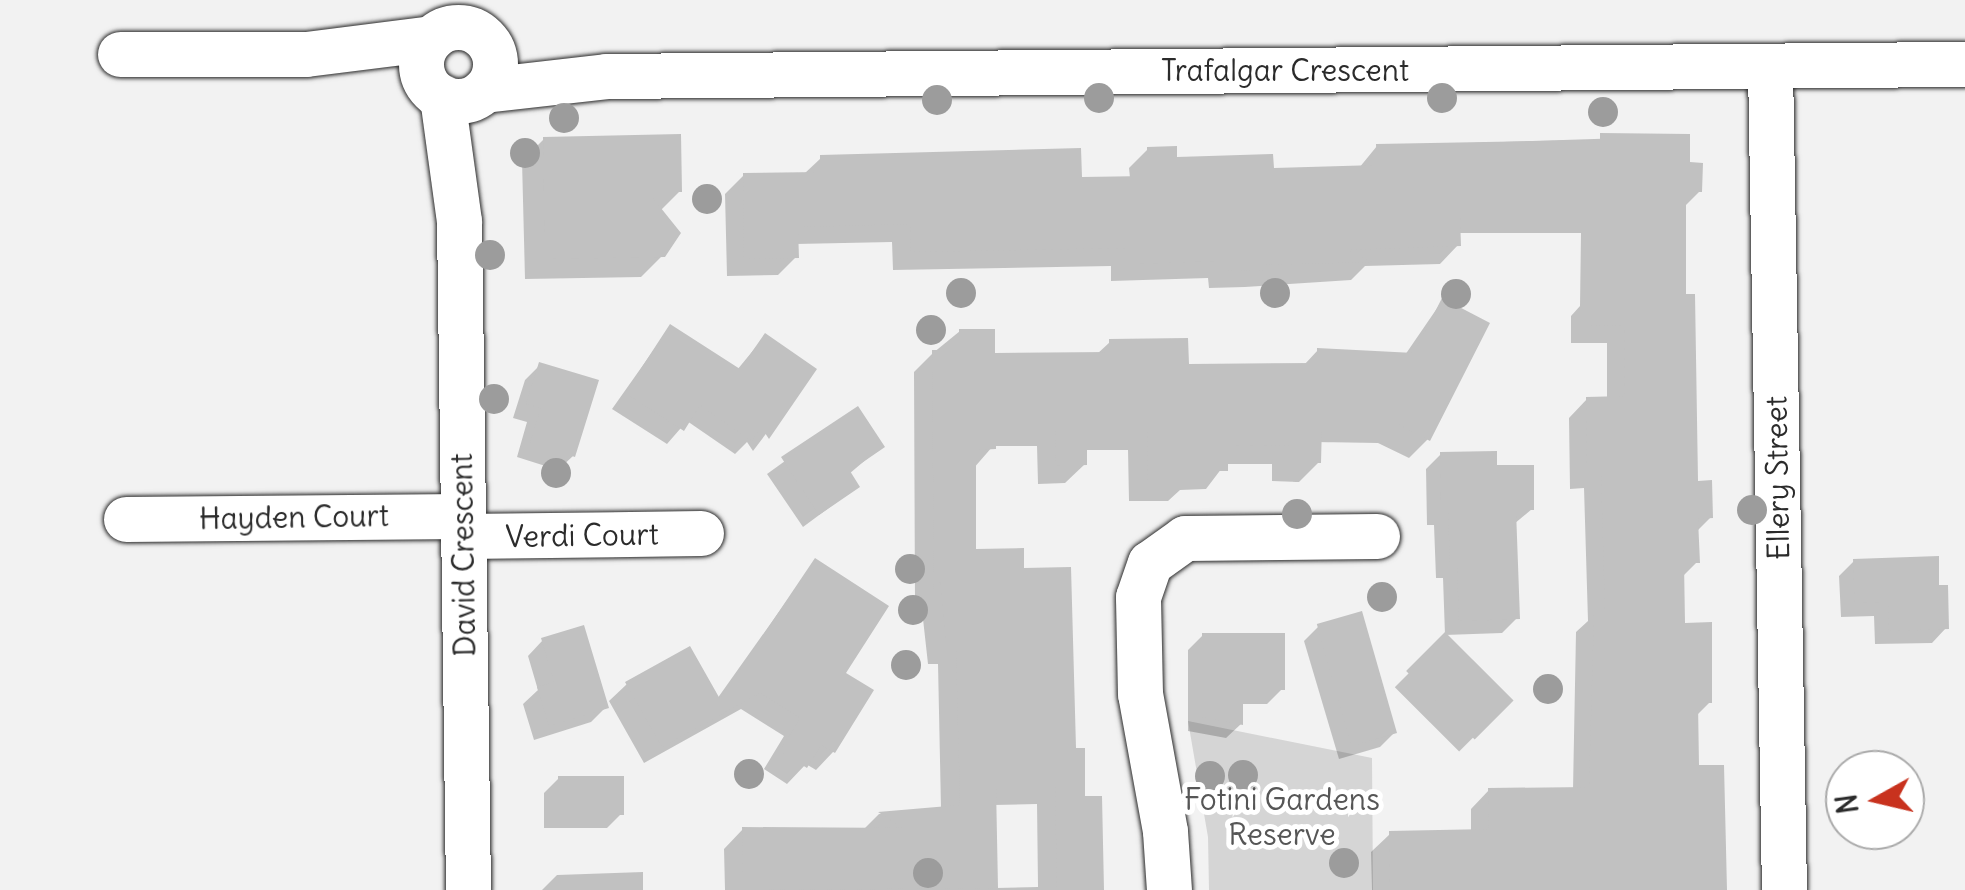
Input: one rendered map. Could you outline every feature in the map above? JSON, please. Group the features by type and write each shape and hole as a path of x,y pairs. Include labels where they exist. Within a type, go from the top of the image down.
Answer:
{"street":[{"name":"Trafalgar Crescent","path":"120,54 458,51 606,76 1965,64"},
{"name":"David Crescent","path":"458,51 468,890"},
{"name":"Ellery Street","path":"1770,66 1784,890"},
{"name":"Hayden Court","path":"126,519 463,526"},
{"name":"Verdi Court","path":"463,526 701,533"},
{"path":"1169,890 1165,831 1140,694 1138,596 1150,563 1185,538 1377,536"}],"green space":[{"name":"Fotini Gardens Reserve","path":"1188,721 1372,758 1373,890 1209,890 1208,837"}],"building":[{"path":"1600,133 1690,134 1690,162 1703,163 1702,192 1686,192 1686,294 1695,294 1698,481 1712,480 1713,518 1698,519 1700,563 1684,563 1685,623 1712,622 1712,703 1698,703 1699,765 1724,765 1727,890 1390,890 1389,831 1489,829 1488,788 1589,787 1594,612 1605,612 1601,471 1587,471 1586,397 1625,396 1624,325 1588,326 1588,295 1598,295 1598,216 1460,216 1461,246 1347,250 1372,262 1265,265 1265,270 1226,271 1226,261 1128,264 1128,248 911,252 910,224 798,227 799,258 744,259 743,173 820,172 820,155 1081,148 1082,177 1147,176 1147,147 1177,146 1177,157 1273,154 1274,168 1377,165 1376,144 1600,140"},
{"path":"681,134 682,192 648,192 681,233 665,257 545,259 543,137"},
{"path":"1442,298 1490,323 1430,441 1398,424 1322,424 1321,463 1291,463 1291,445 1228,446 1228,471 1190,471 1190,483 1148,483 1147,431 1087,431 1087,465 1056,466 1055,428 996,428 996,449 976,450 976,549 1024,548 1024,568 1071,567 1076,748 1085,748 1085,796 1102,796 1104,890 1057,890 1055,786 996,786 998,888 758,890 758,874 743,874 742,827 903,828 878,812 960,805 956,646 946,646 940,582 934,592 932,350 959,350 959,329 995,329 995,353 1109,352 1109,339 1188,338 1189,364 1317,363 1317,348 1414,353"},
{"path":"670,324 740,369 765,333 817,369 769,439 761,427 752,441 700,405 684,431 625,393"},
{"path":"539,362 599,380 575,457 530,442 541,408 526,404"},
{"path":"858,406 885,447 850,471 860,487 819,515 781,457"},
{"path":"1497,451 1497,465 1534,465 1534,510 1516,510 1520,619 1459,621 1457,565 1450,565 1448,511 1441,511 1440,452"},
{"path":"1939,556 1939,585 1948,585 1949,629 1889,631 1888,602 1855,603 1853,559"},
{"path":"815,558 889,606 846,673 874,690 835,753 821,745 807,768 780,751 800,718 760,693 662,747 625,682 690,646 720,699"},
{"path":"1362,611 1397,733 1352,746 1317,624"},
{"path":"584,625 609,708 549,726 537,687 554,682 541,638"},
{"path":"1445,632 1514,701 1475,739 1406,671"},
{"path":"1202,633 1285,633 1285,690 1243,690 1243,725 1202,717"},
{"path":"558,776 624,776 624,815 558,815"}]}
